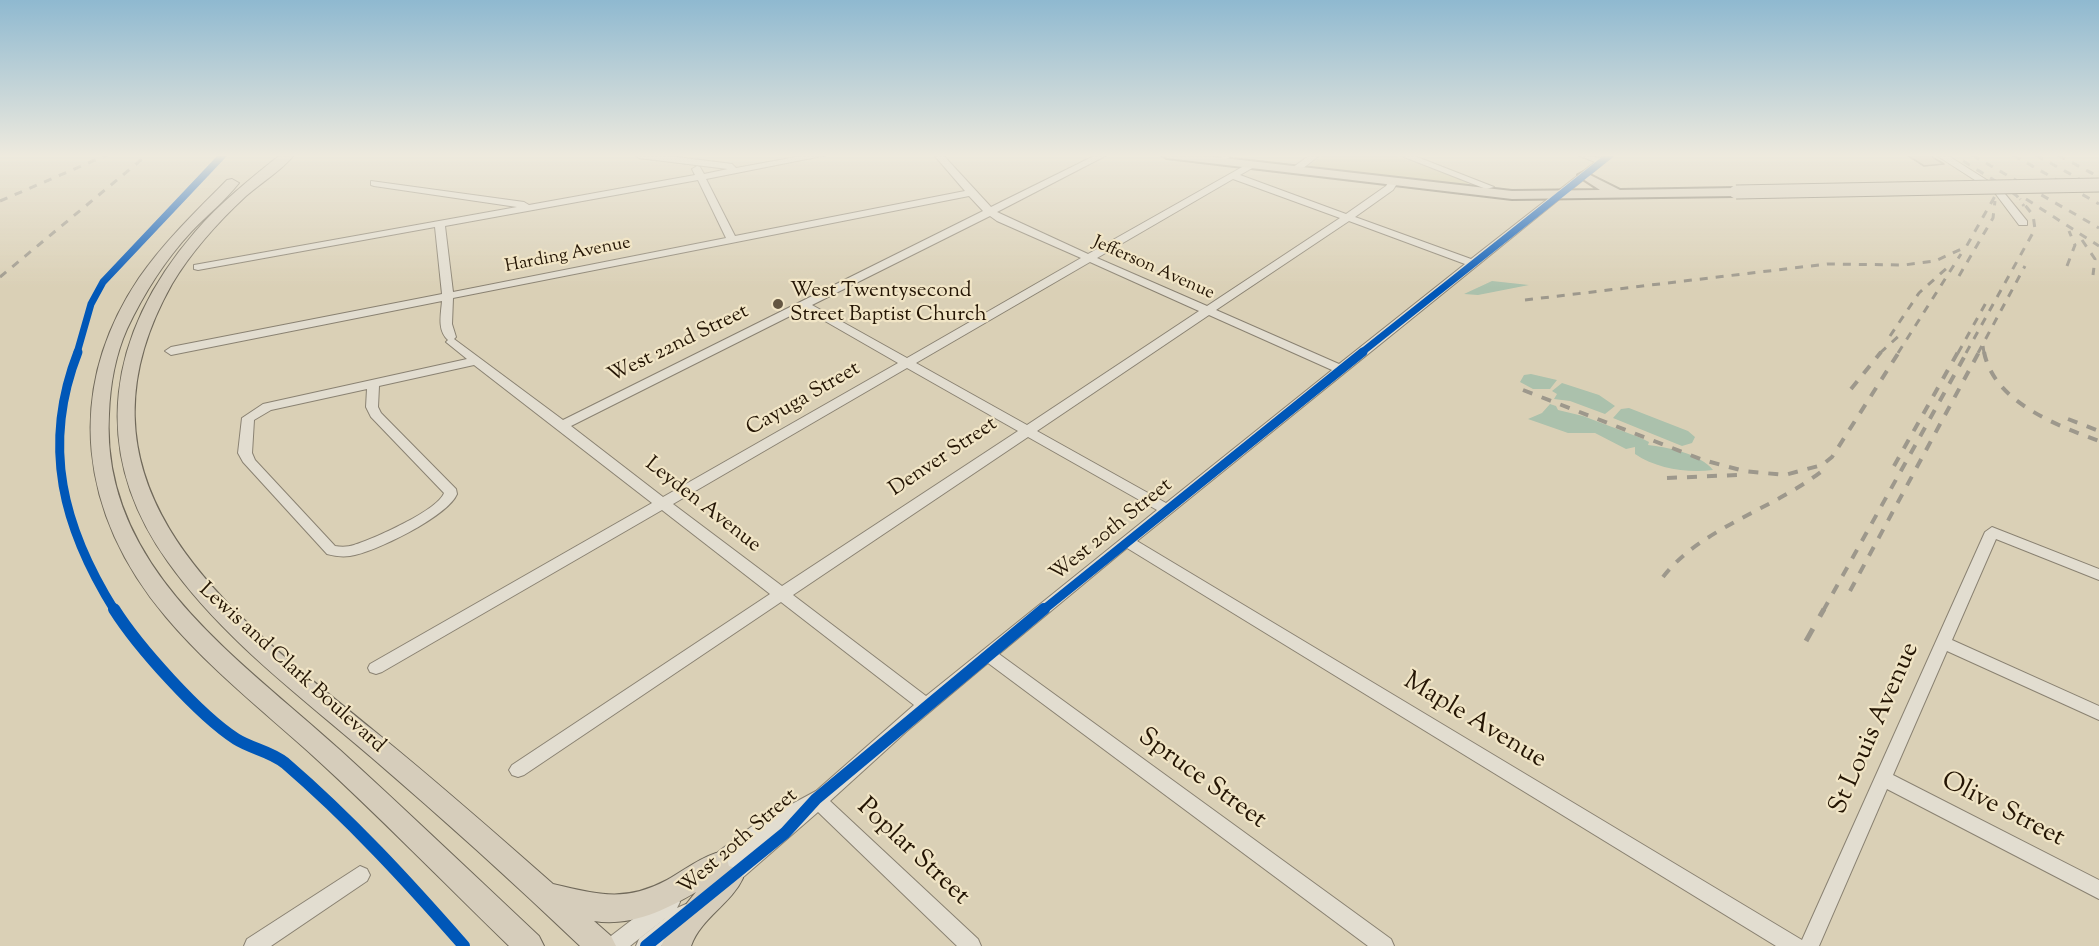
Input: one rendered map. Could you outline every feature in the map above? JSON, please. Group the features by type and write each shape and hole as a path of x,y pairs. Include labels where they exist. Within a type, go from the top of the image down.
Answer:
{"highway":[{"name":"Lewis and Clark Boulevard","path":"214,199 178,236 148,275 120,325 103,375 97,425 99,455 111,508 126,542 146,575 173,610 207,645 363,787 519,941"},
{"name":"Lewis and Clark Boulevard","path":"234,199 203,231 172,271 147,315 133,355 126,406 127,436 142,496 172,554 197,585 237,625 545,894 601,946"},
{"path":"545,894 575,905 625,909 647,904 722,872"},
{"path":"676,946 678,938 700,909 722,872"}],"street":[{"path":"487,199 535,206"},
{"path":"198,267 574,199"},
{"path":"712,199 732,240"},
{"name":"Harding Avenue","path":"171,351 939,199"},
{"name":"Jefferson Avenue","path":"976,199 990,212 1090,259 1342,370"},
{"name":"West 22nd Street","path":"563,425 1015,199"},
{"name":"Cayuga Street","path":"376,668 1194,199"},
{"path":"1298,199 1473,263"},
{"name":"Denver Street","path":"518,770 1374,199"},
{"name":"West 20th Street","path":"614,946 722,872 785,833 816,799 926,705 1553,199"},
{"path":"2004,199 2023,223"},
{"path":"440,224 448,296"},
{"name":"Leyden Avenue","path":"448,296 446,313 451,339 926,705"},
{"path":"805,304 1168,510"},
{"path":"373,383 372,407 375,414 451,492 450,497 439,508 368,545 355,550 336,552 329,549 249,462 245,453 246,422 253,413 267,407 373,383 476,360"},
{"name":"St Louis Avenue","path":"1809,946 1992,532 2099,575"},
{"name":"Maple Avenue","path":"1128,542 1794,946"},
{"path":"1942,642 2099,713"},
{"name":"Spruce Street","path":"988,655 1384,946"},
{"name":"Olive Street","path":"1882,778 2099,890"},
{"name":"Poplar Street","path":"816,799 971,946"},
{"name":"West 20th Street","path":"646,946 722,872"},
{"path":"255,946 360,875"}],"shaded area":[{"path":"1492,281 1529,285 1478,295 1464,294"},
{"path":"1531,374 1557,380 1550,389 1533,389 1520,382 1524,375"},
{"path":"1562,383 1599,395 1615,406 1605,414 1570,401 1554,399 1557,394 1552,391"},
{"path":"1550,404 1556,406 1558,410 1583,416 1641,438 1649,442 1648,445 1692,456 1708,464 1713,470 1693,471 1662,466 1635,454 1635,447 1626,449 1595,433 1568,433 1528,419 1542,413"},
{"path":"1629,408 1688,431 1695,437 1692,443 1682,446 1613,418 1621,409"}],"railway":[{"path":"0,201 4,199"},
{"path":"0,277 94,199"},
{"path":"1525,300 1827,264 1904,265 1935,261 1966,247 1993,199"},
{"path":"2019,199 2024,206"},
{"path":"1966,353 2035,229 2033,215 2020,199"},
{"path":"2026,199 2099,246"},
{"path":"2049,199 2099,228"},
{"path":"2090,199 2099,204"},
{"path":"1959,276 1993,218 1995,201"},
{"path":"2067,266 2075,245 2069,231"},
{"path":"2082,240 2095,259 2093,275"},
{"path":"1898,353 1961,254"},
{"path":"1978,353 2025,266"},
{"path":"1890,336 1919,293 1948,267"},
{"path":"1958,353 1987,301"},
{"path":"1881,352 1902,333"},
{"path":"1983,346 1984,353"},
{"path":"1851,389 1881,352"},
{"path":"1523,390 1703,460 1744,471 1785,475 1822,465 1832,457 1899,352"},
{"path":"1894,466 1958,352"},
{"path":"1823,611 1967,352"},
{"path":"1850,591 1979,352"},
{"path":"1984,352 1990,370 2013,398 2046,419 2099,441"},
{"path":"2068,419 2099,431"},
{"path":"1663,577 1698,544 1786,494 1827,467"},
{"path":"1667,478 1737,475"},
{"path":"1806,641 1824,609"}],"cycle path":[{"path":"181,199 103,282 87,315 85,332 70,374 60,429 61,481 73,530 93,576 121,620 154,660 191,699 231,735 283,762 331,805 377,851 464,946"},
{"path":"646,946 785,833 816,799 926,705 1553,199"}],"place":[{"name":"West Twentysecond Street Baptist Church","path":"778,304"}]}
